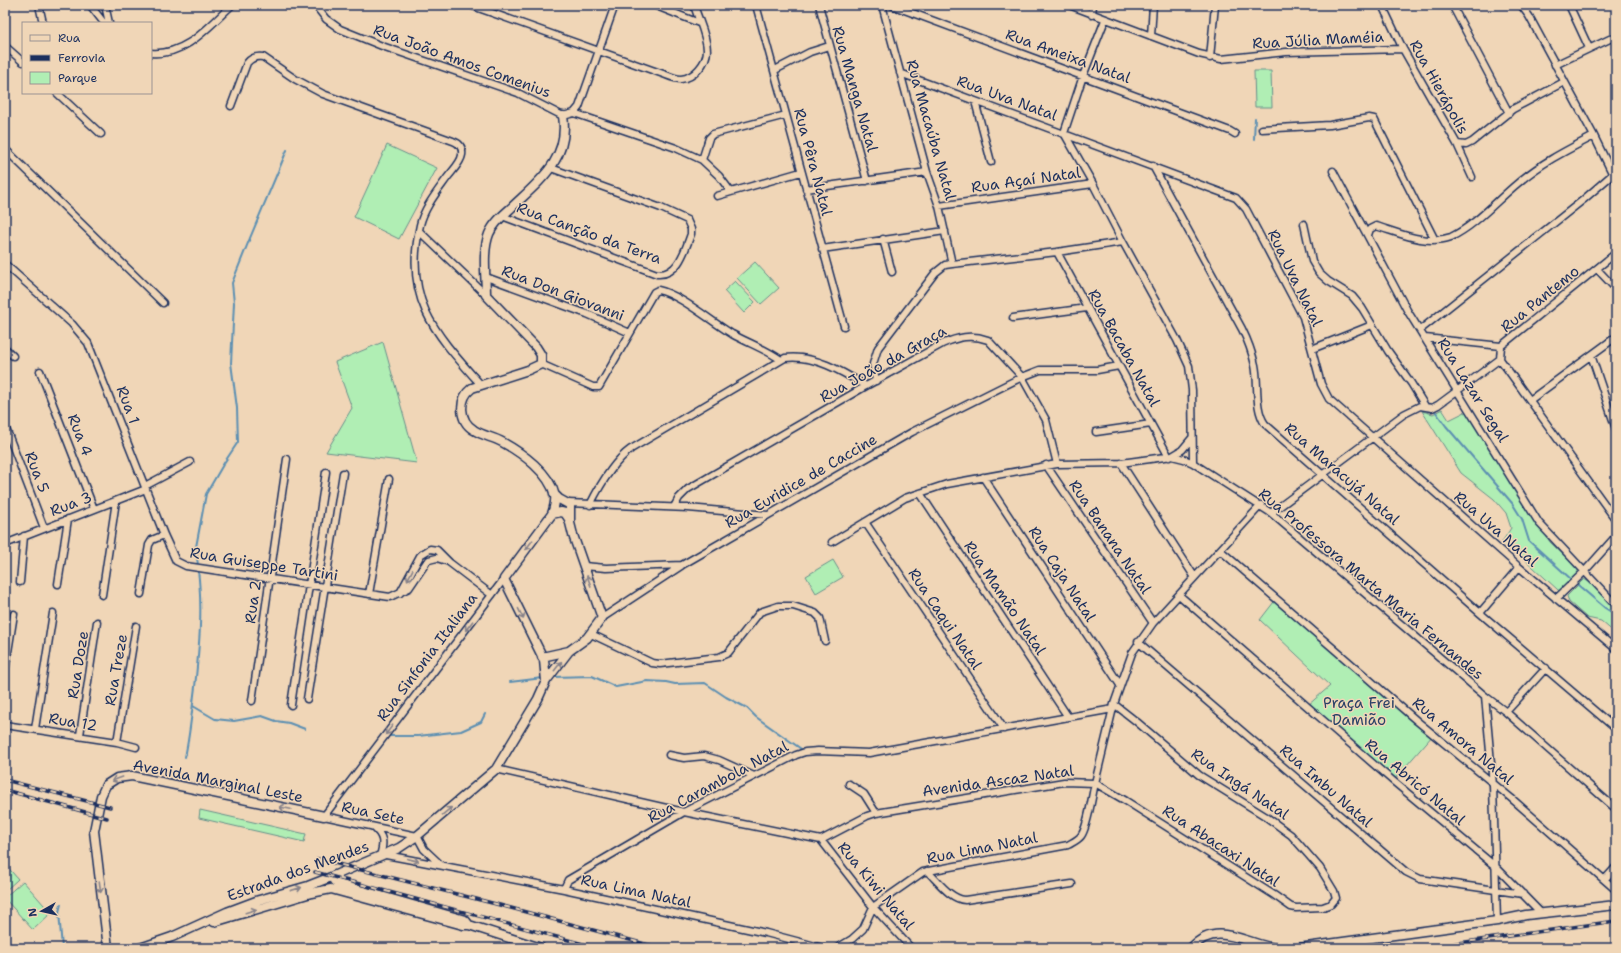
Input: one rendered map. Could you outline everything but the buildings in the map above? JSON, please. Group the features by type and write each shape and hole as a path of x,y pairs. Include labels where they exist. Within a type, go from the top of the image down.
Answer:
{"street":[{"path":"39,5 43,22"},
{"path":"90,5 103,22"},
{"path":"105,5 109,22"},
{"path":"152,53 166,52 185,46 195,39 232,5"},
{"name":"Rua João Amos Comenius","path":"315,5 326,19 340,29 382,46 518,93 563,116 564,130 562,143 559,154 551,168 502,216 492,228 487,242 486,295"},
{"path":"470,5 676,78 686,78 698,70 706,55 707,50 694,5"},
{"path":"574,113 579,106 615,5"},
{"path":"654,5 699,23"},
{"name":"Rua Pêra Natal","path":"756,5 844,326"},
{"name":"Rua Manga Natal","path":"819,5 867,181"},
{"name":"Rua Macaúba Natal","path":"882,5 927,172 945,231 952,264"},
{"name":"Rua Ameixa Natal","path":"891,5 1172,108 1235,134"},
{"name":"Rua Júlia Maméia","path":"1069,5 1105,20 1210,58 1226,59 1286,52 1403,49"},
{"path":"1092,15 1093,5"},
{"path":"1151,36 1153,5"},
{"path":"1210,58 1215,5"},
{"path":"1452,5 1509,113"},
{"path":"1520,5 1529,16 1594,136 1616,181"},
{"path":"1569,5 1589,48"},
{"name":"Rua Hierápolis","path":"1383,6 1403,49 1457,144 1472,177"},
{"path":"1105,20 1083,76 1064,133 1178,340 1189,366 1192,390 1193,463"},
{"path":"1555,65 1589,48 1615,38"},
{"path":"5,46 22,61"},
{"path":"775,70 785,63 810,52 829,46"},
{"path":"231,106 247,63 249,60 263,57 294,79 323,94 458,143 462,151 460,160 431,201 423,217 416,250 416,273 418,287 426,313 447,347 481,385"},
{"name":"Rua Uva Natal","path":"900,73 1234,196 1246,209 1303,317 1321,384 1329,399 1519,567 1616,649"},
{"path":"1457,144 1466,145 1472,142 1509,113 1564,82"},
{"path":"60,94 102,134"},
{"path":"975,101 991,162"},
{"path":"563,116 574,113 670,146 702,160 719,176 731,192"},
{"path":"702,160 711,136 718,132 786,115"},
{"path":"1262,129 1330,125 1369,118 1374,119 1435,240"},
{"path":"1368,235 1370,229 1376,226 1414,238 1435,240 1454,236 1488,210 1536,168 1546,161 1594,136"},
{"path":"5,149 163,303"},
{"name":"Rua Maracujá Natal","path":"1153,166 1251,348 1255,366 1260,415 1262,419 1274,432 1324,474 1480,613 1616,729"},
{"name":"Rua Canção da Terra","path":"502,216 590,250 662,274 669,273 674,268 690,234 691,229 687,220 675,214 551,168"},
{"name":"Rua Lazar Segal","path":"1333,171 1368,235 1389,278 1539,523 1582,574 1616,605"},
{"path":"717,196 801,172"},
{"path":"806,189 927,172"},
{"path":"1420,330 1583,200 1613,174"},
{"name":"Rua Açaí Natal","path":"938,206 1093,184"},
{"path":"1304,224 1312,261 1319,273 1328,281 1352,296 1362,308 1388,350 1404,372 1424,406"},
{"path":"419,231 486,295 536,347 541,355 541,364"},
{"path":"822,249 945,231"},
{"path":"883,239 892,272"},
{"path":"876,381 873,364 878,348 935,273 945,265 1057,252 1123,242"},
{"name":"Rua Bacaba Natal","path":"1057,252 1118,366 1171,457"},
{"name":"Rua Pantemo","path":"1425,338 1501,346 1616,253"},
{"name":"Rua 1","path":"5,264 81,333 92,350 146,487"},
{"path":"1598,269 1616,289"},
{"name":"Rua Don Giovanni","path":"486,277 586,314 630,333"},
{"path":"570,522 571,508 554,494 542,474 530,459 502,442 474,430 465,420 462,409 465,394 472,388 528,370 541,364 595,388 601,386 654,292 660,290 692,307 733,334 767,351 781,360"},
{"path":"1013,318 1087,308"},
{"path":"1312,349 1372,325"},
{"name":"Rua João da Graça","path":"674,507 679,498 688,489 866,386 942,344 954,338 966,336 988,340 1022,377 1046,420 1057,464"},
{"path":"1530,400 1616,337"},
{"path":"1501,346 1500,359 1616,520"},
{"path":"5,348 13,356"},
{"path":"1591,355 1616,429"},
{"path":"590,505 613,467 631,449 785,358 794,357 822,363 866,386"},
{"path":"1271,513 1415,407 1424,406 1432,408 1500,359"},
{"name":"Rua Euridice de Caccine","path":"584,566 614,568 682,565 912,432 1022,377 1040,370 1097,370 1118,366"},
{"name":"Rua 4","path":"40,371 94,509"},
{"path":"1096,432 1151,424"},
{"name":"Rua 5","path":"5,426 44,528"},
{"path":"832,542 906,498 948,484 1046,465 1121,463 1171,457 1182,450 1192,438"},
{"name":"Rua Professora Marta Maria Fernandes","path":"1171,457 1184,459 1193,463 1271,513 1485,696 1493,785 1498,921"},
{"name":"Rua 2","path":"252,700 287,459"},
{"name":"Rua 3","path":"5,544 116,501 146,487 190,462"},
{"path":"1121,463 1194,576"},
{"name":"Rua Banana Natal","path":"1046,465 1153,623"},
{"path":"290,705 326,472"},
{"path":"307,699 343,473"},
{"name":"Rua Caja Natal","path":"983,477 1120,685"},
{"path":"369,594 389,479"},
{"name":"Rua Guiseppe Tartini","path":"146,487 164,535 176,560 186,566 390,597 400,593"},
{"name":"Rua Mamão Natal","path":"920,493 1068,717"},
{"path":"102,596 116,501"},
{"path":"562,502 590,505 674,507 768,515"},
{"path":"552,514 562,502"},
{"name":"Avenida Ascaz Natal","path":"821,840 867,816 876,813 1064,782 1095,782 1113,706 1132,653 1138,642 1194,576 1220,550 1260,505"},
{"path":"552,514 563,512 568,516 573,535 602,618"},
{"name":"Rua Sinfonia Italiana","path":"324,816 552,514"},
{"path":"58,584 68,519"},
{"name":"Rua Caqui Natal","path":"865,522 1004,729"},
{"path":"141,594 149,545 152,540 164,535"},
{"path":"20,582 24,536"},
{"path":"1557,598 1582,574 1616,536"},
{"path":"400,593 421,555 427,550 434,549 492,595"},
{"name":"Rua Amora Natal","path":"1220,550 1417,721 1493,785 1511,798 1616,890"},
{"path":"400,593 413,584 428,562 437,558 450,563"},
{"name":"Estrada dos Mendes","path":"140,948 233,909 308,886 333,876 399,848 417,836 496,768 538,699 546,682 569,651 591,634 602,618 682,565"},
{"path":"1480,613 1519,567"},
{"path":"504,578 542,657 546,682"},
{"name":"Rua Abricó Natal","path":"1179,595 1393,781 1496,867 1541,913"},
{"path":"591,634 652,663 660,664 720,657 728,653 760,612 778,606 794,606 815,613 820,618 825,641"},
{"path":"35,729 53,613"},
{"path":"5,671 14,614"},
{"name":"Rua Doze","path":"80,735 97,622"},
{"name":"Rua Treze","path":"117,742 136,626"},
{"name":"Rua Imbu Natal","path":"1138,642 1406,872 1420,879 1523,894"},
{"path":"542,657 569,651"},
{"path":"1506,712 1546,668"},
{"path":"1485,696 1506,712 1616,809"},
{"name":"Rua Carambola Natal","path":"564,888 568,880 684,812 786,759 805,752 869,752 1068,717 1113,706"},
{"name":"Rua Ingá Natal","path":"1113,706 1138,722 1199,775 1265,816 1292,835 1320,868 1334,891 1336,898"},
{"name":"Rua 12","path":"5,725 80,735 136,747"},
{"path":"669,755 684,758 704,756 719,760 754,776"},
{"path":"496,768 684,812 821,840"},
{"name":"Avenida Marginal Leste","path":"108,948 93,834 103,790 111,781 122,777 132,776 324,816"},
{"name":"Rua Lima Natal","path":"838,948 852,939 863,929 873,907 919,874 927,871 1068,844 1076,841 1082,835 1085,827 1095,782"},
{"name":"Rua Abacaxi Natal","path":"1095,782 1194,844 1290,907 1323,907 1331,904 1336,898"},
{"path":"849,784 864,794 876,813"},
{"name":"Rua Sete","path":"324,816 417,836"},
{"path":"373,827 382,838 382,855"},
{"path":"417,836 424,849 442,866"},
{"name":"Rua Kiwi Natal","path":"821,840 873,907 911,948"},
{"name":"Rua Lima Natal","path":"382,855 393,855 442,866 564,888 766,932 822,948"},
{"path":"1605,879 1616,867"},
{"path":"927,871 953,896 965,900 1072,884"},
{"path":"333,876 334,881 339,884 465,920 469,925"},
{"path":"186,930 328,889 343,891 463,925 469,925 541,948"},
{"path":"1300,948 1498,921 1541,913 1616,905"},
{"path":"1191,948 1203,938 1222,934 1236,936 1260,945 1276,948"}],"green space":[{"path":"1254,71 1271,71 1272,107 1255,107"},
{"path":"387,145 437,168 399,239 354,217"},
{"path":"755,262 779,288 761,304 737,278"},
{"path":"735,281 755,302 744,313 724,291"},
{"path":"383,342 417,463 326,452 352,408 335,362"},
{"path":"1442,409 1449,420 1467,411 1550,542 1578,569 1578,573 1561,591 1558,590 1521,556 1513,553 1502,542 1511,528 1506,513 1494,499 1461,473 1422,411 1433,414"},
{"path":"833,560 843,577 816,593 806,576"},
{"path":"1584,579 1592,584 1616,607 1616,634 1601,621 1587,618 1569,602 1567,596"},
{"name":"Praça Frei Damião","path":"1277,598 1433,735 1393,781 1307,706 1330,686 1260,620"},
{"path":"200,810 306,834 304,842 199,818"},
{"path":"5,864 18,879 5,891"},
{"path":"23,881 51,913 33,930 5,899 5,897"}],"waterway":[{"path":"1254,139 1255,118"},
{"path":"198,566 196,547 206,494 238,442 237,408 231,363 234,303 232,283 287,150"},
{"path":"1435,411 1512,503 1522,519 1529,541 1572,580"},
{"path":"185,757 191,722 199,643 200,600 198,570"},
{"path":"1578,585 1605,608 1616,615"},
{"path":"553,677 592,676 616,687 647,681 675,684 705,683 726,697 747,708 756,717 804,751"},
{"path":"510,682 543,678"},
{"path":"193,706 215,719 234,721 262,716 305,729"},
{"path":"390,736 418,736 461,731 481,722 485,714"},
{"path":"61,904 59,912 62,948"}],"railway":[{"path":"5,780 110,807"},
{"path":"5,790 107,818"},
{"path":"318,859 496,904 660,948"},
{"path":"315,872 598,948"},
{"path":"1423,948 1616,921"}]}
